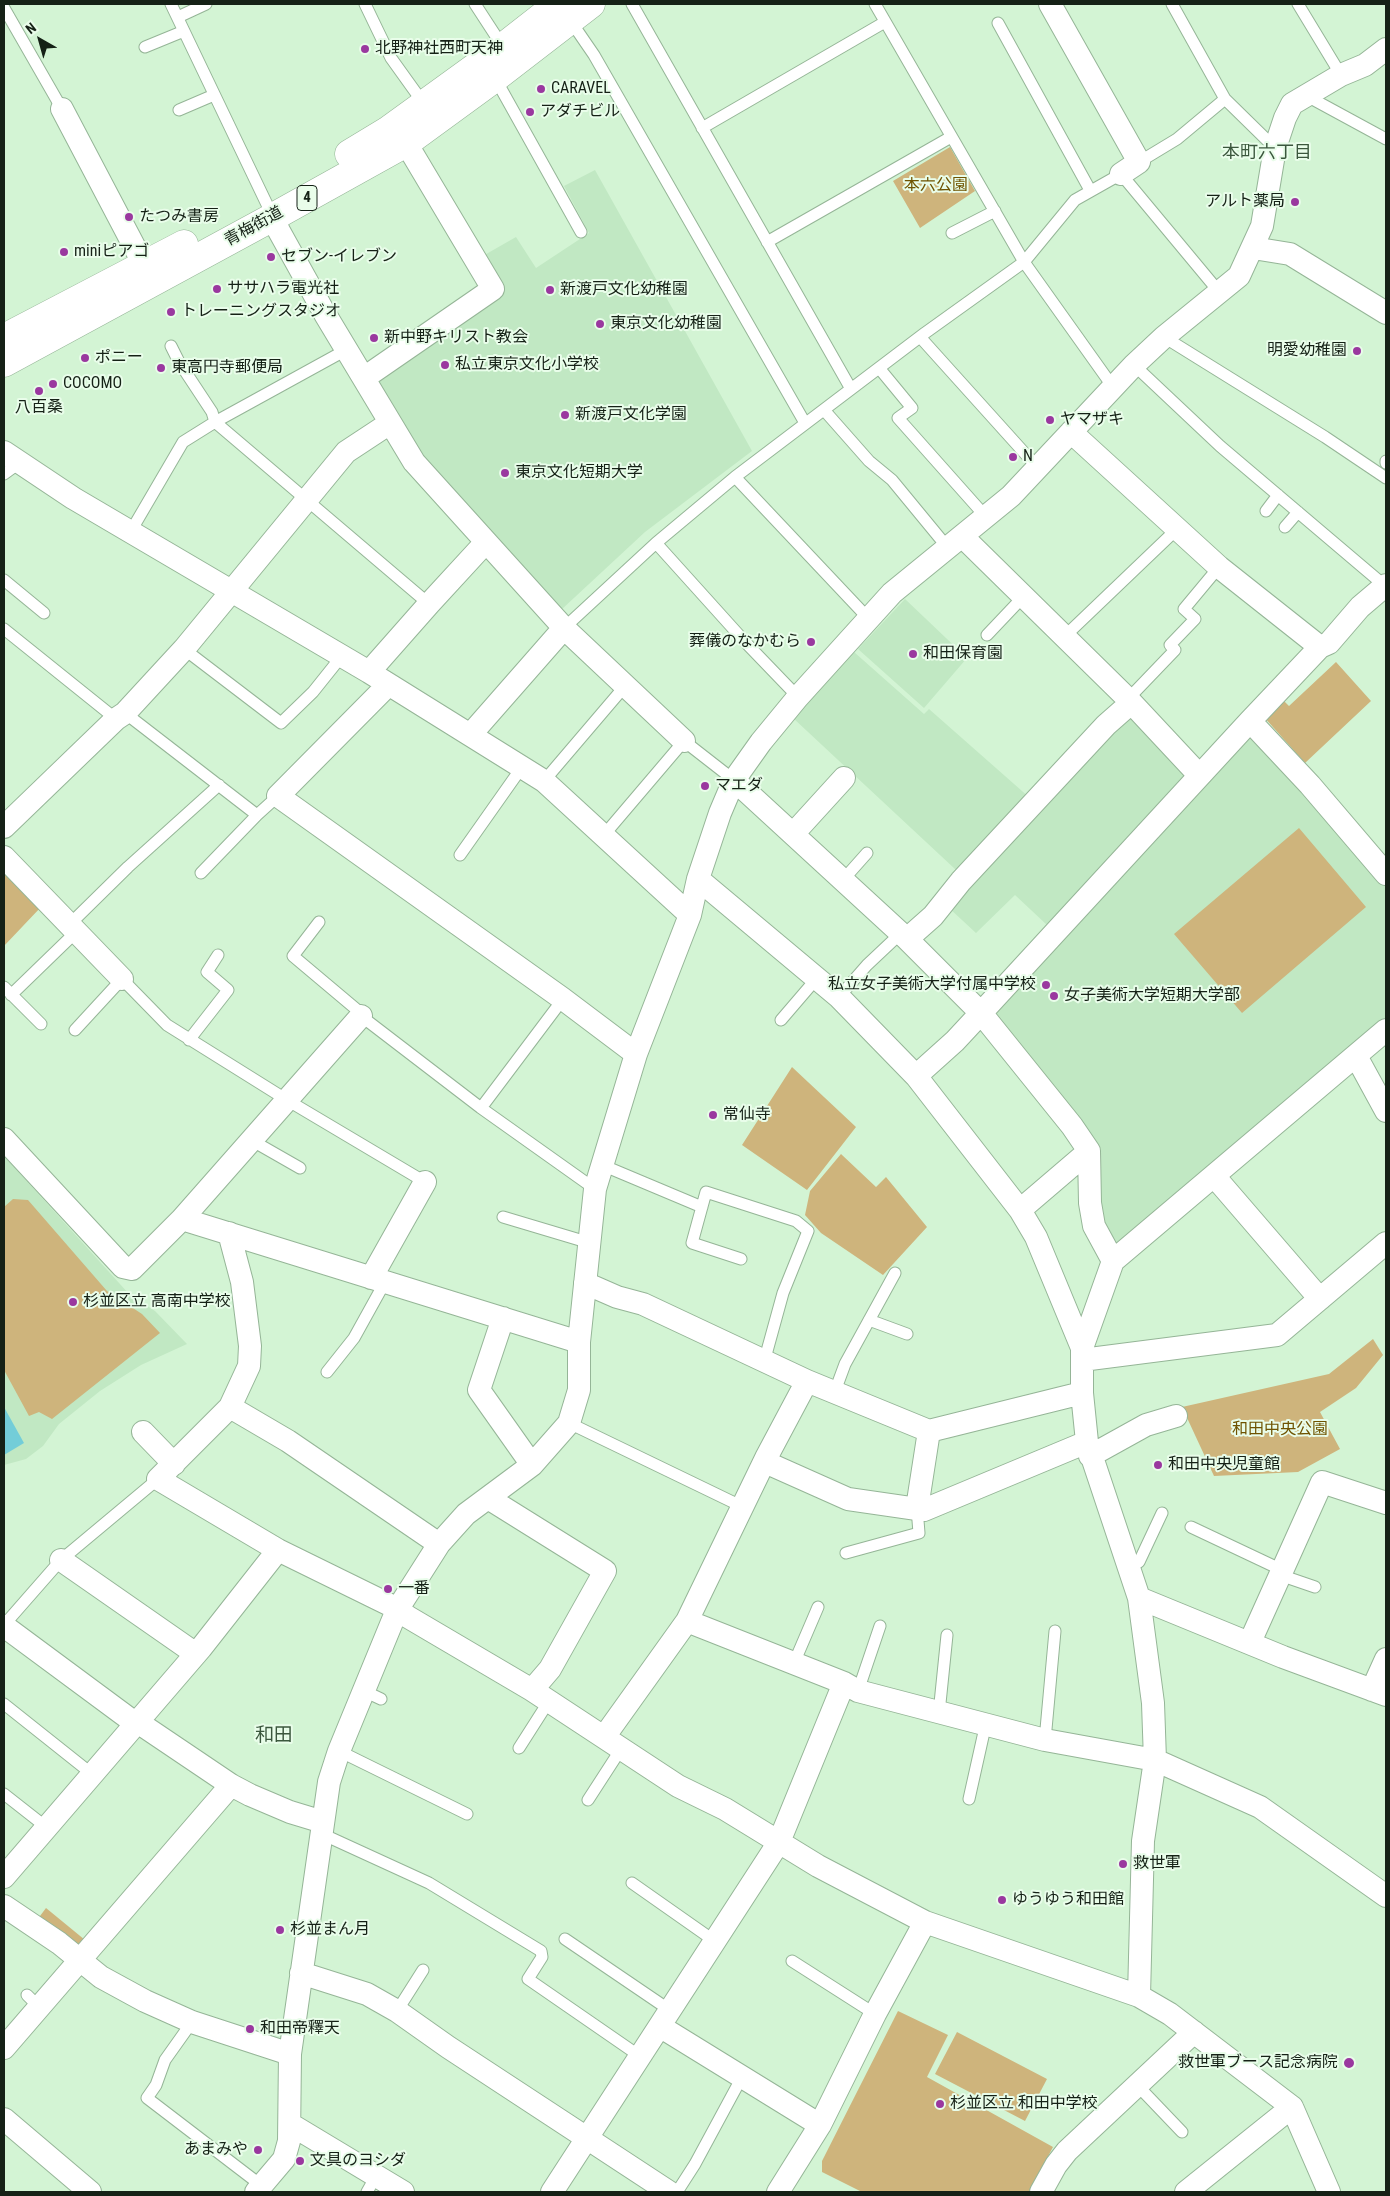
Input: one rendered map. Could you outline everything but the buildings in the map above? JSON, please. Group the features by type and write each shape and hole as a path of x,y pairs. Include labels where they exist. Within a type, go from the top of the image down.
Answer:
{"main road":[{"name":"青梅街道","path":"4,363 269,210 387,131 503,48 564,12 591,4"},
{"name":"青梅街道","path":"4,338 144,265 269,210 406,143 495,78 564,12"}],"street":[{"path":"1050,4 1139,162 1120,174"},
{"path":"266,2186 284,2159 289,2141 290,2054 329,1782 339,1751 372,1695 397,1610 439,1544 466,1514 532,1465 569,1423 579,1390 579,1342 595,1189 636,1054 690,915 698,879 720,813 734,780 761,742 798,697 892,593 1011,496 1134,365 1164,337 1239,276 1262,226 1275,148 1292,104 1341,75 1366,65 1386,49"},
{"path":"62,109 144,265"},
{"path":"364,378 493,289 406,143"},
{"path":"269,210 278,231 346,350 414,462 564,628 684,741"},
{"path":"1253,248 1290,254 1386,313"},
{"path":"4,827 120,716 184,648 346,452 390,423"},
{"path":"1071,432 1220,567 1320,647"},
{"path":"9,463 131,531 231,592 369,672 544,781 690,915"},
{"path":"369,672 428,604 486,542"},
{"path":"956,542 1023,597 1129,701 1199,775"},
{"path":"916,1076 981,1013 1199,775 1320,647 1329,643 1360,607 1383,592"},
{"path":"471,734 564,628"},
{"path":"388,685 278,796 563,999 636,1054"},
{"path":"904,936 933,916 961,881 1129,701"},
{"path":"1250,721 1310,785 1386,874"},
{"path":"793,834 844,778"},
{"path":"734,780 904,936 981,1013 1072,1126 1089,1151 1090,1203 1094,1226 1113,1261"},
{"path":"4,857 122,980"},
{"path":"698,879 840,997 916,1076 1020,1210 1036,1237 1082,1354"},
{"path":"4,1139 123,1267 132,1269 182,1219 361,1016"},
{"path":"1138,1996 1143,1841 1155,1760 1153,1703 1139,1598 1088,1449 1082,1394 1082,1354 1113,1261 1386,1030"},
{"path":"1356,1056 1386,1111"},
{"path":"1020,1210 1089,1151"},
{"path":"1214,1176 1320,1299"},
{"path":"378,1280 425,1182"},
{"path":"182,1219 579,1342"},
{"path":"166,1471 230,1407 250,1366 250,1346 242,1282 229,1233"},
{"path":"1082,1354 1277,1335 1386,1243"},
{"path":"585,1283 617,1297 644,1304 764,1362 929,1431 1082,1394"},
{"path":"503,1318 479,1390 532,1465"},
{"path":"612,1743 687,1621 807,1381"},
{"path":"230,1407 260,1436 325,1466 439,1544"},
{"path":"765,1462 848,1499 924,1510 1176,1416"},
{"path":"917,1508 929,1431"},
{"path":"143,1432 166,1471 278,1550 397,1610 541,1695 678,1786 725,1809 818,1866 925,1922 1138,1996 1170,2014 1292,2107 1329,2192"},
{"path":"1250,1642 1322,1482 1386,1503"},
{"path":"488,1498 605,1571 550,1669 541,1695"},
{"path":"4,1877 196,1654 278,1550"},
{"path":"61,1560 196,1654"},
{"path":"1139,1598 1283,1657 1379,1692 1386,1659"},
{"path":"687,1621 851,1687 938,1713 1045,1740 1155,1760 1260,1807 1386,1896"},
{"path":"4,1626 135,1723 142,1725 231,1785 250,1795 306,1818 322,1828"},
{"path":"552,2192 716,1942 779,1842 851,1687"},
{"path":"4,2048 33,2001 81,1959 231,1785"},
{"path":"4,1906 81,1959 101,1977 145,2001 192,2022 290,2054"},
{"path":"778,2192 820,2125 875,2014 925,1922"},
{"path":"302,1973 367,1994 397,2011 448,2047 669,2192"},
{"path":"666,2019 742,2077 820,2125"},
{"path":"1041,2192 1056,2165 1067,2151 1194,2032"},
{"path":"1186,2192 1292,2107"},
{"path":"4,2119 90,2192"},
{"path":"290,2124 371,2184 404,2192"}],"lane":[{"path":"171,4 269,210"},
{"path":"178,17 206,4"},
{"path":"364,4 391,58 424,104"},
{"path":"475,4 503,48"},
{"path":"632,4 851,389"},
{"path":"875,4 914,68 951,137 1024,262 1113,387"},
{"path":"1172,4 1225,99 1275,148"},
{"path":"1298,4 1341,75"},
{"path":"4,8 62,109"},
{"path":"564,12 594,54 805,423"},
{"path":"702,128 885,22"},
{"path":"998,23 1090,190"},
{"path":"145,47 184,31"},
{"path":"495,78 581,232"},
{"path":"179,110 214,95"},
{"path":"1305,95 1386,139"},
{"path":"1139,162 1177,139 1225,99"},
{"path":"767,242 951,137"},
{"path":"564,628 656,543 735,477 920,337 1024,262 1076,200 1120,174 1220,292"},
{"path":"952,233 995,211"},
{"path":"920,337 1038,468"},
{"path":"1164,337 1325,437 1386,478"},
{"path":"171,346 179,362 212,412 216,422 428,604"},
{"path":"131,531 183,442 346,350"},
{"path":"1134,365 1220,446 1298,512 1383,592"},
{"path":"879,368 912,408 898,418 986,517"},
{"path":"824,410 868,461 892,480 956,542"},
{"path":"735,477 868,618"},
{"path":"1266,511 1278,495"},
{"path":"1285,527 1298,512"},
{"path":"1064,637 1178,529"},
{"path":"656,543 747,644 798,697"},
{"path":"1129,701 1174,650 1170,645 1195,619 1184,609 1220,567"},
{"path":"4,580 44,613"},
{"path":"987,635 1023,597"},
{"path":"4,629 120,716 219,785 257,815"},
{"path":"184,648 281,723 313,692 341,656"},
{"path":"544,781 624,686"},
{"path":"604,835 684,741 734,780"},
{"path":"460,855 522,767"},
{"path":"42,1024 8,991 73,929 128,867 219,785"},
{"path":"201,873 278,796"},
{"path":"843,880 867,853"},
{"path":"319,922 293,956 356,1009 361,1016 481,1108 595,1189"},
{"path":"840,997 867,965 904,936"},
{"path":"190,1040 228,990 207,972 218,955"},
{"path":"782,1020 817,978"},
{"path":"75,1030 122,980 167,1025 287,1100 425,1182"},
{"path":"481,1108 563,999"},
{"path":"251,1140 300,1168"},
{"path":"602,1165 702,1207"},
{"path":"741,1259 692,1243 706,1192 796,1221 808,1231 783,1293 764,1362"},
{"path":"503,1218 590,1243"},
{"path":"835,1391 845,1364 895,1273"},
{"path":"327,1372 354,1338 378,1280"},
{"path":"869,1320 907,1334"},
{"path":"569,1423 743,1507"},
{"path":"4,1626 61,1560 166,1471"},
{"path":"846,1553 919,1532 917,1508"},
{"path":"1128,1567 1138,1562 1162,1513"},
{"path":"1191,1527 1281,1573 1315,1588"},
{"path":"794,1663 818,1607"},
{"path":"851,1687 880,1626"},
{"path":"1045,1740 1055,1631"},
{"path":"938,1713 947,1635"},
{"path":"519,1748 541,1695"},
{"path":"4,1704 92,1774"},
{"path":"969,1799 986,1724"},
{"path":"588,1800 612,1743"},
{"path":"339,1751 467,1814"},
{"path":"4,1794 46,1827"},
{"path":"322,1828 429,1883 541,1951 542,1957 528,1979 641,2057"},
{"path":"632,1883 716,1942"},
{"path":"565,1939 666,2019"},
{"path":"792,1961 875,2014"},
{"path":"397,2011 423,1970"},
{"path":"192,2022 165,2060 156,2085 148,2098 266,2186"},
{"path":"677,2192 695,2164 742,2077"},
{"path":"1138,2086 1182,2132"}],"shaded area":[{"name":"新渡戸文化学園","path":"595,170 752,451 645,532 561,610 426,460 376,379 500,293 481,257 516,237 536,268 589,233 564,186"},
{"name":"和田保育園","path":"905,599 967,658 924,708 858,649"},
{"path":"854,652 924,714 929,709 1039,806 1129,713 1199,787 1252,733 1386,883 1386,1022 1116,1246 1103,1223 1098,1179 993,1017 1063,940 1015,895 976,933 949,908 970,883 793,718"},
{"name":"杉並区立 高南中学校","path":"4,1156 129,1294 155,1311 187,1344 141,1365 100,1391 59,1424 43,1446 26,1459 4,1465"}],"green space":[{"name":"本六公園","path":"950,147 975,191 920,228 893,181"},
{"path":"1336,662 1371,701 1305,763 1264,717 1282,699 1289,706"},
{"path":"1299,828 1366,907 1242,1013 1174,934"},
{"path":"4,869 41,907 4,946"},
{"path":"792,1067 856,1127 807,1190 742,1145"},
{"path":"841,1154 876,1187 886,1177 927,1227 883,1275 821,1233 805,1215 810,1191"},
{"name":"杉並区立 高南中学校","path":"13,1199 28,1200 107,1291 142,1314 160,1333 52,1419 39,1412 29,1416 4,1370 4,1207"},
{"name":"和田中央公園","path":"1373,1339 1383,1355 1356,1388 1320,1412 1340,1449 1298,1472 1214,1476 1182,1407 1329,1374"},
{"path":"46,1908 85,1940 80,1949 37,1920"},
{"name":"杉並区立 和田中学校","path":"898,2011 948,2035 927,2077 1053,2147 1029,2192 862,2192 822,2172 822,2161"},
{"path":"957,2032 1047,2079 1025,2121 935,2074"}],"water":[{"path":"4,1407 24,1443 4,1455"}],"place":[{"name":"北野神社西町天神","path":"365,49"},
{"name":"CARAVEL","path":"541,89"},
{"name":"アダチビル","path":"530,112"},
{"name":"アルト薬局","path":"1295,202"},
{"name":"たつみ書房","path":"129,217"},
{"name":"miniピアゴ","path":"64,252"},
{"name":"セブン-イレブン","path":"271,257"},
{"name":"ササハラ電光社","path":"217,289"},
{"name":"新渡戸文化幼稚園","path":"550,290"},
{"name":"トレーニングスタジオ","path":"171,312"},
{"name":"東京文化幼稚園","path":"600,324"},
{"name":"新中野キリスト教会","path":"374,338"},
{"name":"明愛幼稚園","path":"1357,351"},
{"name":"ポニー","path":"85,358"},
{"name":"私立東京文化小学校","path":"445,365"},
{"name":"東高円寺郵便局","path":"161,368"},
{"name":"COCOMO","path":"53,384"},
{"name":"八百桑","path":"39,391"},
{"name":"新渡戸文化学園","path":"565,415"},
{"name":"ヤマザキ","path":"1050,420"},
{"name":"N","path":"1013,457"},
{"name":"東京文化短期大学","path":"505,473"},
{"name":"葬儀のなかむら","path":"811,642"},
{"name":"和田保育園","path":"913,654"},
{"name":"マエダ","path":"705,786"},
{"name":"私立女子美術大学付属中学校","path":"1046,985"},
{"name":"女子美術大学短期大学部","path":"1054,996"},
{"name":"常仙寺","path":"713,1115"},
{"name":"杉並区立 高南中学校","path":"73,1302"},
{"name":"和田中央児童館","path":"1158,1465"},
{"name":"一番","path":"388,1589"},
{"name":"救世軍","path":"1123,1864"},
{"name":"ゆうゆう和田館","path":"1002,1900"},
{"name":"杉並まん月","path":"280,1930"},
{"name":"和田帝釋天","path":"250,2029"},
{"name":"救世軍ブース記念病院","path":"1349,2063"},
{"name":"杉並区立 和田中学校","path":"940,2104"},
{"name":"あまみや","path":"258,2150"},
{"name":"文具のヨシダ","path":"300,2161"}],"district":[{"name":"本町六丁目","path":"1267,153"},
{"name":"和田","path":"274,1736"}]}
